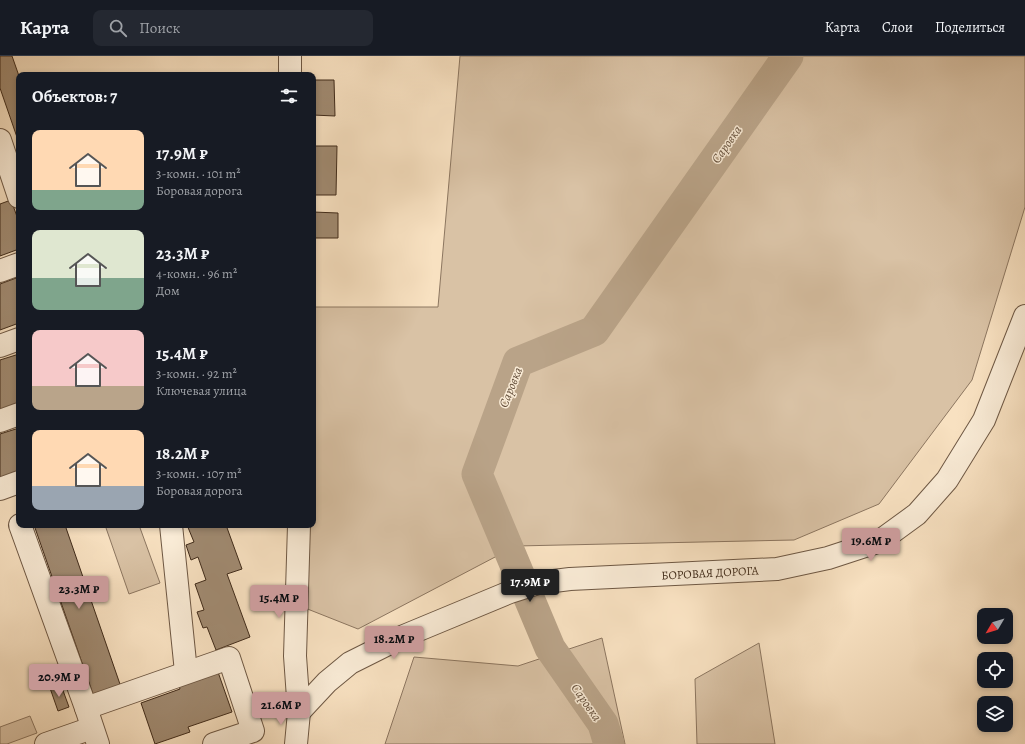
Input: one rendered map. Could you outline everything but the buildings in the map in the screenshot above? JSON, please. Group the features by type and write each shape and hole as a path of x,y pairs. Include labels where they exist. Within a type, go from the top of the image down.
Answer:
{"street":[{"path":"290,56 290,72"},
{"path":"0,140 12,194"},
{"path":"0,271 16,265"},
{"name":"БОРОВАЯ ДОРОГА","path":"300,712 327,682 350,663 404,636 484,603 538,583 570,579 777,569 828,558 880,541 917,514 947,480 984,420 1025,316"},
{"path":"0,346 16,340"},
{"path":"0,421 16,415"},
{"path":"0,489 16,483"},
{"path":"21,528 92,727"},
{"path":"171,528 186,672"},
{"path":"296,744 300,712 295,656 299,528"},
{"path":"46,744 92,727 186,672 229,658 253,731 214,744"}],"shaded area":[{"path":"460,56 1025,56 1025,207 972,380 879,504 794,540 516,546 358,629 305,608 306,528 316,528 316,307 438,307"},
{"path":"106,528 140,528 160,583 129,594"},
{"path":"602,638 625,744 385,744 414,657 518,666"},
{"path":"759,643 775,744 697,744 695,679"},
{"path":"30,716 37,733 7,744 0,744 0,727"}],"waterway":[{"name":"Саровка","path":"609,744 603,724 550,648 477,474 518,362 594,331 788,56"}]}
